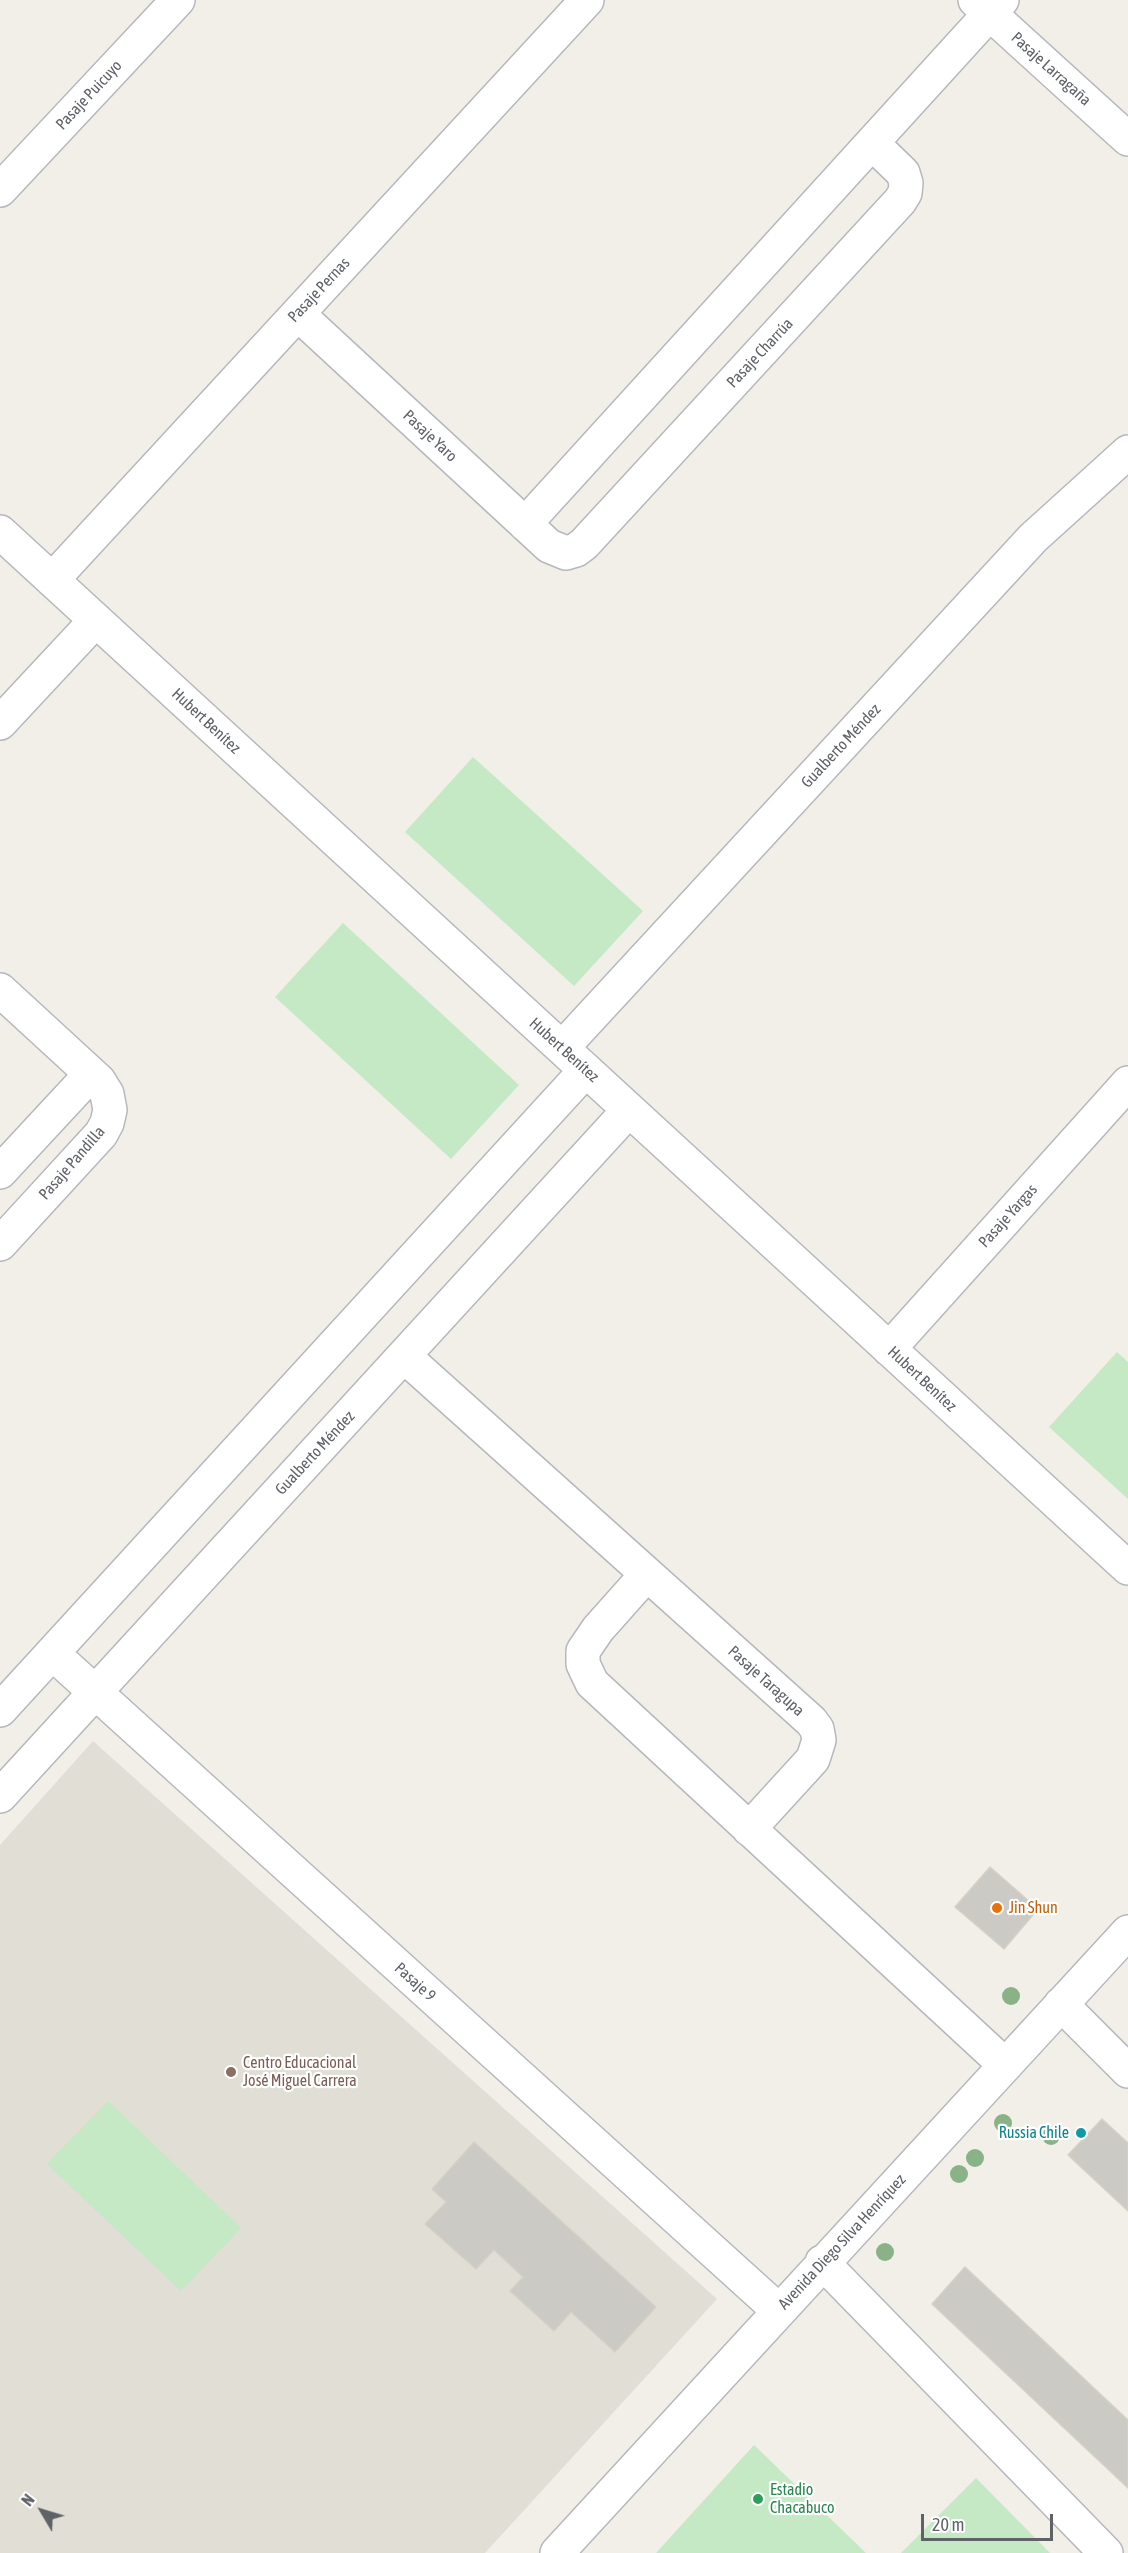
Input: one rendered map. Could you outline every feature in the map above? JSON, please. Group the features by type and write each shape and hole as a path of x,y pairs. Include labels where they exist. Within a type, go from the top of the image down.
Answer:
{"street":[{"name":"Pasaje Puicuyo","path":"0,190 178,0"},
{"name":"Pasaje Pernas","path":"52,580 587,0"},
{"name":"Pasaje Larragaña","path":"989,5 1128,138"},
{"path":"525,524 872,143 989,5"},
{"name":"Pasaje Charrúa","path":"566,553 584,544 900,201 905,193 906,183 903,173 872,143"},
{"name":"Pasaje Yaro","path":"297,314 549,546 566,553"},
{"name":"Gualberto Méndez","path":"561,1048 1034,538 1128,452"},
{"name":"Hubert Benítez","path":"0,532 1128,1568"},
{"path":"0,723 96,620"},
{"name":"Pasaje Pandilla","path":"0,990 99,1081 107,1094 110,1110 104,1128 0,1244"},
{"path":"0,1710 586,1070"},
{"path":"0,1172 91,1074"},
{"name":"Pasaje Yargas","path":"889,1348 1128,1084"},
{"name":"Gualberto Méndez","path":"0,1797 629,1110"},
{"name":"Pasaje Taragupa","path":"404,1356 811,1721 817,1729 819,1740 813,1759 749,1828"},
{"path":"647,1574 583,1651 583,1664 592,1683 1005,2065"},
{"name":"Pasaje 9","path":"52,1653 778,2310"},
{"name":"Avenida Diego Silva Henríquez","path":"557,2553 822,2262 1128,1932"},
{"path":"1061,2004 1128,2071"},
{"path":"822,2262 1106,2553"}],"shaded area":[{"name":"Centro Educacional José Miguel Carrera","path":"93,1741 717,2299 485,2553 0,2553 0,1845"}],"green space":[{"path":"473,757 643,911 574,986 405,832"},
{"path":"343,923 519,1085 451,1159 275,997"},
{"path":"1117,1352 1128,1362 1128,1499 1049,1427"},
{"path":"108,2101 241,2228 181,2291 47,2164"},
{"name":"Estadio Chacabuco","path":"754,2445 866,2553 656,2553"},
{"path":"976,2478 1050,2553 901,2553"}],"building":[{"name":"Jin Shun","path":"990,1867 1038,1909 1004,1949 955,1907"},
{"path":"1102,2119 1128,2143 1128,2211 1068,2155"},
{"path":"474,2142 656,2307 615,2352 571,2312 554,2331 510,2291 523,2277 494,2250 476,2269 425,2224 446,2202 432,2189"},
{"path":"965,2267 1128,2420 1128,2488 932,2304"}],"place":[{"name":"Jin Shun","path":"997,1908"},
{"name":"Centro Educacional José Miguel Carrera","path":"231,2072"},
{"name":"Russia Chile","path":"1081,2133"},
{"name":"Estadio Chacabuco","path":"758,2499"}]}
